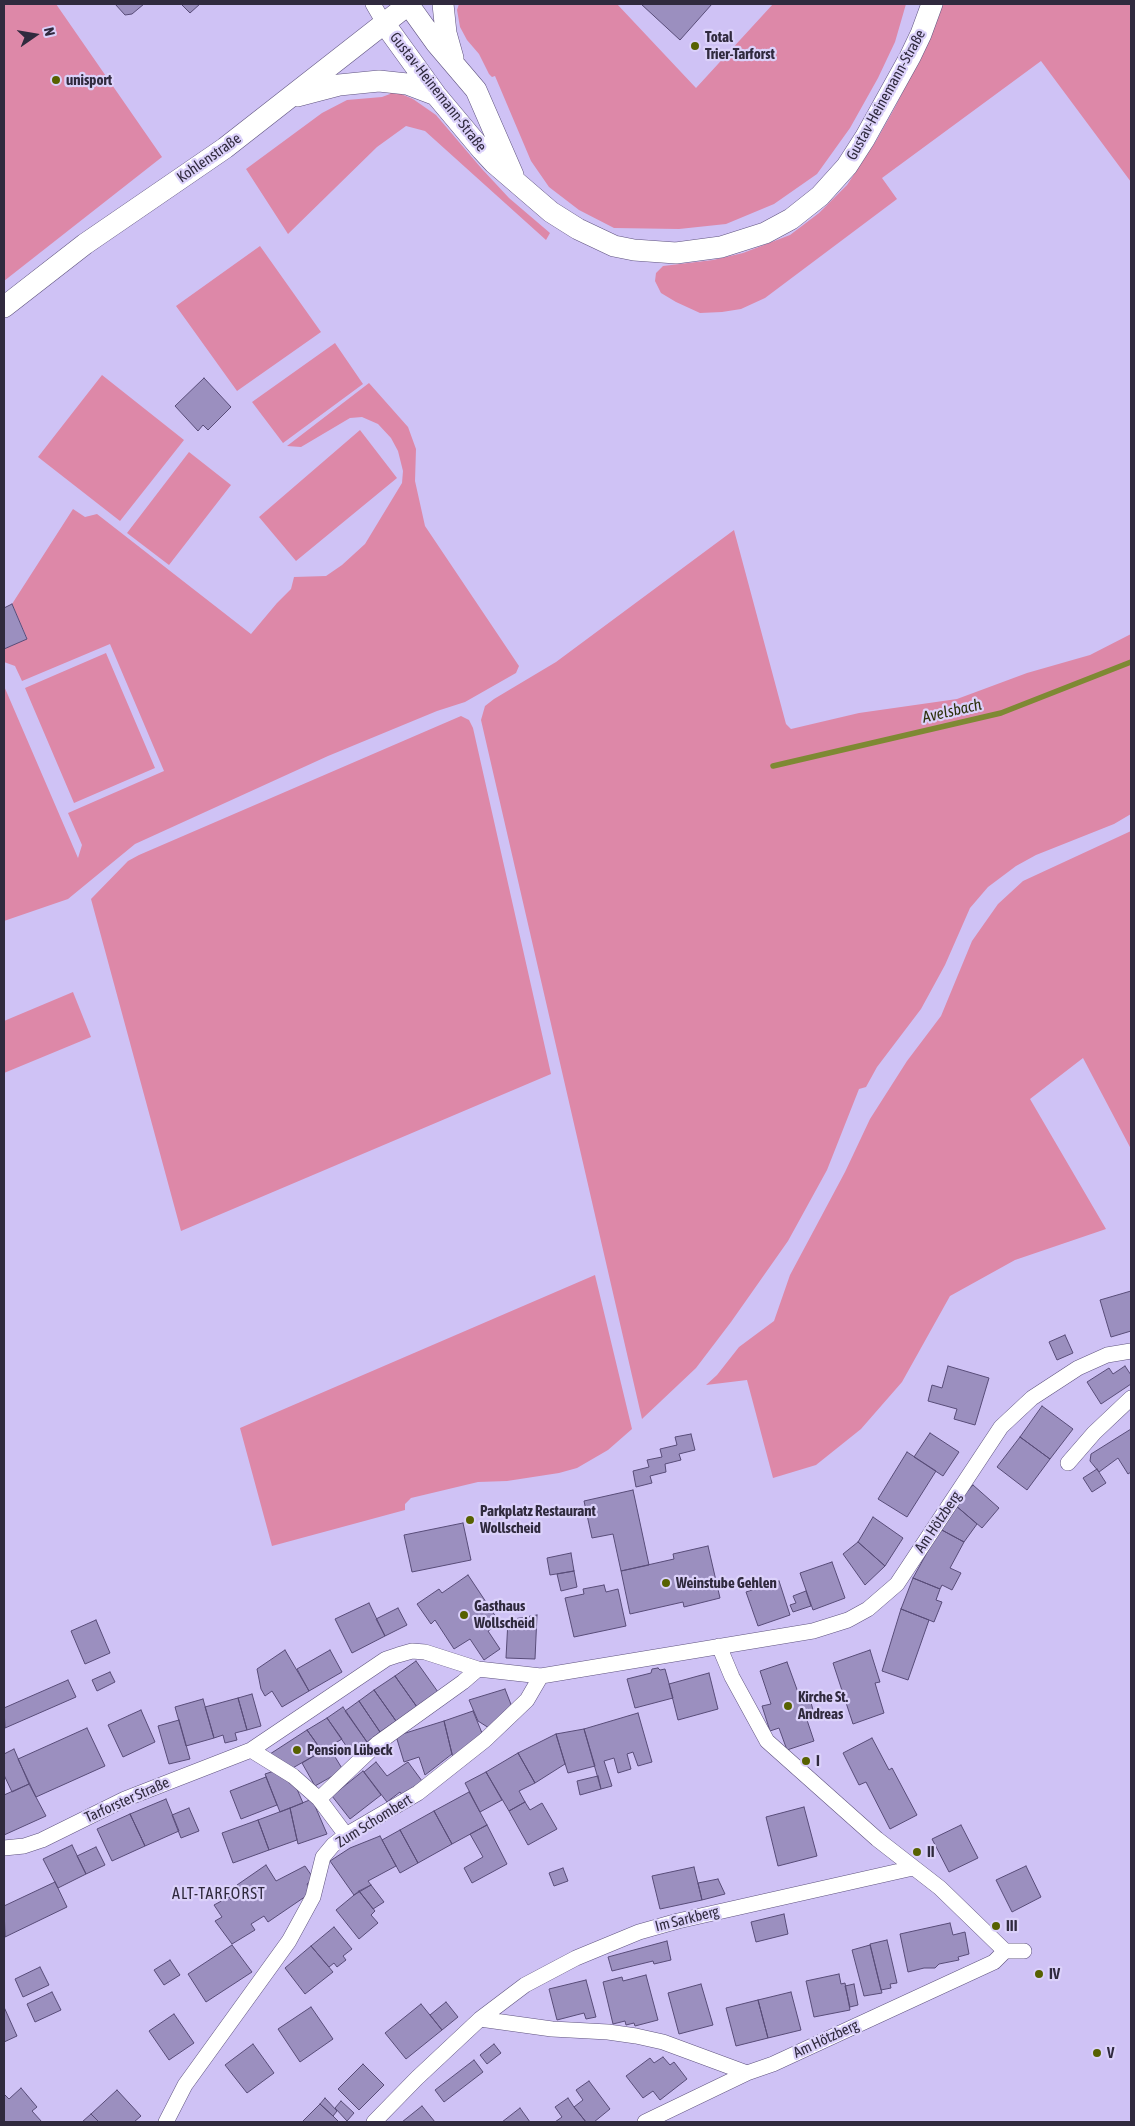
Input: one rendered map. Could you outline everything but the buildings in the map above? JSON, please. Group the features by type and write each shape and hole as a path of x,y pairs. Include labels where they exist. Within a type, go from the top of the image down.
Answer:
{"main road":[{"name":"Kohlenstraße","path":"4,307 85,244 225,148 408,4"},
{"name":"Gustav-Heinemann-Straße","path":"408,4 455,66 470,81 480,97 515,179"},
{"name":"Gustav-Heinemann-Straße","path":"443,4 446,33 455,66"},
{"name":"Gustav-Heinemann-Straße","path":"384,23 436,95 494,163 561,219 596,238 627,249 656,252 693,252 738,243 765,233 791,219 811,204 847,166 865,138 910,57 932,4"},
{"path":"289,98 339,86 379,81 407,84 436,95"}],"street":[{"path":"373,4 384,23"},
{"name":"Am Hötzberg","path":"559,1673 813,1631 848,1620 868,1609 897,1584 1001,1428 1032,1398 1078,1368 1107,1355 1131,1351"},
{"path":"1068,1462 1094,1433 1131,1398"},
{"path":"719,1646 732,1677 767,1741 855,1820 940,1888 1005,1951 1024,1951"},
{"name":"Tarforster Straße","path":"4,1848 24,1846 42,1840 125,1799 251,1750 386,1659 398,1655 425,1652 478,1669 541,1676 559,1673"},
{"path":"319,1799 378,1743 463,1682 478,1669"},
{"name":"Zum Schombert","path":"166,2122 185,2085 289,1941 313,1897 323,1857 333,1845 346,1835 418,1793 485,1740 527,1700 541,1676"},
{"path":"251,1750 293,1776 319,1799 346,1835"},
{"name":"Im Sarkberg","path":"374,2122 480,2020 525,1985 550,1970 607,1944 639,1932 717,1911 913,1868"},
{"name":"Am Hötzberg","path":"645,2122 747,2073 773,2064 994,1962 1005,1951"},
{"path":"480,2020 552,2029 608,2032 636,2036 663,2042 747,2073"}],"shaded area":[{"name":"unisport","path":"4,4 56,4 162,157 4,281"},
{"path":"459,4 617,4 696,88 773,4 906,4 895,42 878,78 850,128 817,174 774,204 726,224 679,229 614,228 579,210 549,187 531,161 495,76 492,77 489,74 479,54 467,40 460,27 457,10"},
{"path":"940,4 1131,4 1131,182 1041,61 882,178 897,199 765,298 741,309 700,313 661,293 655,281 656,273 663,266 713,260 743,253 790,235 819,213 847,185 876,141 894,109 914,70"},
{"path":"392,90 413,99 436,115 509,198 550,233 546,240 425,131 406,126 377,147 288,234 246,169 322,113 347,100 382,97 390,94"},
{"path":"260,246 321,332 237,391 176,306"},
{"path":"335,343 363,384 283,443 252,402"},
{"path":"102,375 184,440 120,521 38,457"},
{"path":"369,383 408,427 416,449 415,481 425,526 519,666 516,673 465,702 437,711 328,756 135,844 68,899 4,921 4,686 78,858 82,845 68,813 164,771 110,644 22,681 15,666 4,662 4,649 27,638 12,604 73,509 85,517 97,514 251,634 291,589 294,577 326,576 342,565 365,544 402,483 403,471 398,451 391,438 378,424 362,417 350,418 301,447 287,446"},
{"path":"360,430 397,478 296,561 259,517"},
{"path":"189,452 231,485 169,565 127,533"},
{"path":"734,530 786,724 791,729 859,713 957,699 1027,673 1090,655 1131,634 1131,814 1114,824 1036,855 1016,866 988,887 970,908 945,965 921,1009 877,1067 866,1087 859,1089 827,1170 788,1241 696,1368 642,1419 481,720 485,706 494,699 556,662"},
{"path":"106,653 155,768 74,803 25,688"},
{"path":"461,716 469,720 473,728 551,1074 181,1231 91,899 128,861 139,855"},
{"path":"1131,831 1131,1149 1083,1058 1030,1099 1106,1229 1015,1260 950,1296 902,1382 861,1429 816,1465 773,1478 747,1380 706,1385 717,1375 739,1347 774,1321 790,1275 845,1172 870,1119 907,1061 941,1016 972,941 998,904 1023,881"},
{"path":"73,992 91,1037 4,1073 4,1021"},
{"path":"595,1275 632,1429 608,1450 577,1468 559,1473 507,1481 478,1482 411,1498 405,1504 405,1510 272,1546 240,1428"}],"waterway":[{"name":"Avelsbach","path":"773,766 1001,713 1131,662"}],"place":[{"name":"Total Trier-Tarforst","path":"695,46"},
{"name":"unisport","path":"56,80"},
{"name":"Parkplatz Restaurant Wollscheid","path":"470,1520"},
{"name":"Weinstube Gehlen","path":"666,1583"},
{"name":"Gasthaus Wollscheid","path":"464,1615"},
{"name":"Kirche St. Andreas","path":"788,1706"},
{"name":"Pension Lübeck","path":"297,1750"},
{"name":"I","path":"806,1761"},
{"name":"II","path":"917,1852"},
{"name":"III","path":"996,1926"},
{"name":"IV","path":"1039,1974"},
{"name":"V","path":"1097,2053"}],"district":[{"name":"ALT-TARFORST","path":"219,1894"}]}
